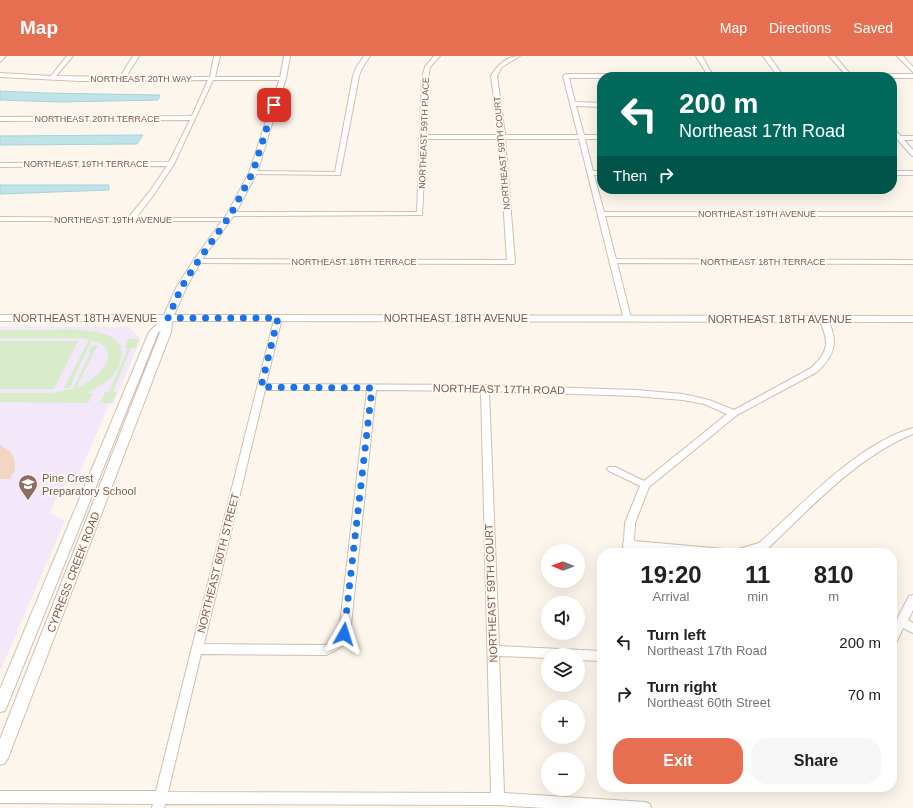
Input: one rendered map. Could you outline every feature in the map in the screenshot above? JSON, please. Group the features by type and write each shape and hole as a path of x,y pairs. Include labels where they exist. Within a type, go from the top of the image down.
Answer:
{"street":[{"path":"0,60 3,56"},
{"path":"52,78 70,56"},
{"path":"122,79 136,56"},
{"path":"130,220 153,192 171,164 194,118 211,78 217,56"},
{"name":"CYPRESS CREEK ROAD","path":"0,758 166,332 168,318 181,288 197,262 229,217 253,172 283,78 287,56"},
{"path":"253,172 338,174 356,76 359,68 367,56"},
{"name":"NORTHEAST 59TH PLACE","path":"420,214 425,78 428,67 437,56"},
{"name":"NORTHEAST 59TH COURT","path":"511,262 502,137 494,76 496,69 506,61 517,56"},
{"path":"700,56 708,72"},
{"path":"766,56 777,72"},
{"path":"832,56 845,72"},
{"path":"900,56 913,70"},
{"name":"NORTHEAST 20TH WAY","path":"0,75 52,78 122,79 283,78"},
{"path":"597,76 566,76 600,214 614,261 627,318"},
{"path":"897,76 913,76"},
{"path":"573,104 597,105"},
{"name":"NORTHEAST 20TH TERRACE","path":"0,119 194,118"},
{"path":"897,135 913,154"},
{"path":"423,137 597,137"},
{"path":"899,138 913,138"},
{"name":"NORTHEAST 19TH TERRACE","path":"0,165 171,164"},
{"path":"590,173 597,173"},
{"path":"897,173 913,173"},
{"name":"NORTHEAST 19TH AVENUE","path":"0,219 130,220 420,214"},
{"name":"NORTHEAST 19TH AVENUE","path":"600,214 913,214"},
{"name":"NORTHEAST 18TH TERRACE","path":"614,261 913,262"},
{"name":"NORTHEAST 18TH TERRACE","path":"197,262 511,262"},
{"name":"NORTHEAST 18TH AVENUE","path":"0,318 913,319"},
{"name":"CYPRESS CREEK ROAD","path":"0,706 154,332 168,318"},
{"name":"NORTHEAST 60TH STREET","path":"159,803 278,318"},
{"path":"628,548 630,523 645,485 734,413 814,370 823,363 828,356 831,347 827,327 823,319"},
{"name":"NORTHEAST 17TH ROAD","path":"261,387 485,388 636,393 683,397 706,402 734,413"},
{"path":"197,649 326,650 337,644 344,634 372,388"},
{"name":"NORTHEAST 59TH COURT","path":"485,388 498,799"},
{"path":"758,548 763,546 850,466 891,440 913,431"},
{"path":"612,469 645,485"},
{"path":"897,630 913,598"},
{"path":"901,622 913,628"},
{"path":"493,651 597,656"},
{"path":"0,798 159,803 498,799 645,808"}],"shaded area":[{"name":"Pine Crest Preparatory School","path":"0,327 129,327 141,339 113,404 109,405 77,478 60,489 50,513 64,520 64,523 0,671"}],"green space":[{"path":"0,330 81,330 94,332 106,335 116,340 121,348 121,360 113,376 103,384 87,393 93,393 88,403 0,402 0,393 51,393 73,389 90,353 89,352 92,345 98,345 76,388 92,379 105,366 108,358 108,351 102,345 92,340 70,388 64,388 89,339 0,338"},
{"path":"128,339 139,339 136,348 131,348 113,392 117,392 112,403 100,403 105,392 109,392 128,348 125,348"},
{"path":"0,341 78,341 54,389 0,389"}],"water":[{"path":"0,91 160,95 158,100 59,102 0,100"},
{"path":"143,135 137,144 0,145 0,136"},
{"path":"0,185 109,185 109,190 0,194"}],"building":[{"path":"0,445 11,452 14,458 15,470 10,479 0,479"}],"place":[{"name":"Pine Crest Preparatory School","path":"28,501"}],"route":[{"path":"274,105 253,172 231,214 197,262 181,288 168,318 278,318 261,387 372,388 344,634"}]}
